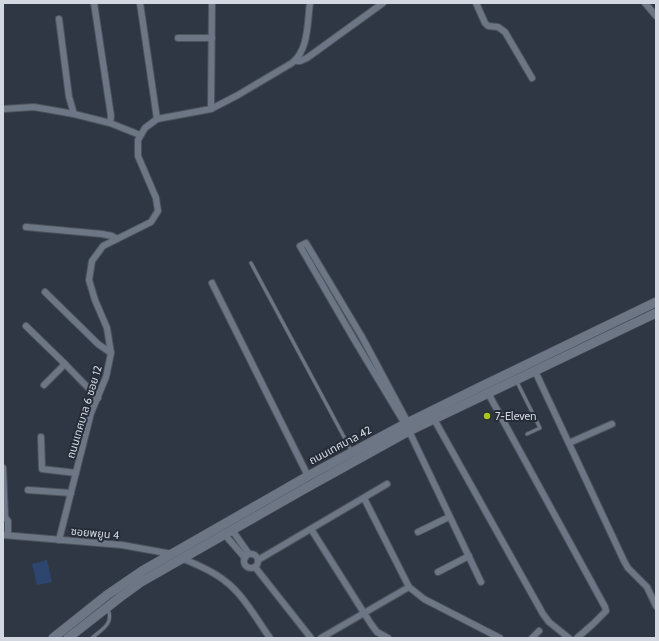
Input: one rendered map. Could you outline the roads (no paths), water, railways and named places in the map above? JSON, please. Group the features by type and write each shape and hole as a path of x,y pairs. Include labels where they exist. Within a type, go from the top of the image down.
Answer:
{"street":[{"path":"94,3 111,116 110,123"},
{"path":"140,3 157,120"},
{"path":"211,109 212,3"},
{"path":"3,109 34,107 74,114 110,123 140,135 145,128 157,120 211,109 238,95 295,61 302,50 305,41 310,3"},
{"path":"295,61 300,61 307,58 383,3"},
{"path":"476,3 485,23 488,26 498,27 506,32 532,78"},
{"path":"645,3 656,16"},
{"path":"59,19 69,97 74,114"},
{"path":"178,38 212,38"},
{"name":"ถนนเทศบาล 6 ซอย 12","path":"58,540 91,413 106,377 111,353 107,328 95,300 90,280 92,261 102,246 151,222 158,211 156,198 138,156 138,140 140,135"},
{"path":"26,227 102,234 112,236 117,239"},
{"path":"407,426 330,300 300,246 306,243 362,337 407,426 481,582"},
{"path":"212,283 308,476"},
{"path":"45,292 98,344 111,353"},
{"path":"330,300 338,296"},
{"name":"ถนนเทศบาล 42","path":"53,638 130,579 308,476 352,452 656,302"},
{"name":"ถนนเทศบาล 42","path":"68,638 141,582 407,426 434,419 656,313"},
{"path":"26,326 98,398"},
{"path":"355,341 362,337"},
{"path":"44,385 65,364"},
{"path":"535,371 624,561 628,568 647,587 656,606"},
{"path":"488,393 605,607 606,610 600,617 577,638"},
{"path":"434,419 543,614 548,622 569,638"},
{"path":"569,443 612,424"},
{"path":"41,437 42,469 76,473"},
{"path":"3,468 4,517 8,521 5,535"},
{"path":"255,567 258,564 258,560 387,484"},
{"path":"28,490 71,493"},
{"path":"364,498 409,587 424,599 500,638"},
{"path":"418,532 450,517"},
{"path":"311,529 363,613 377,632 388,638"},
{"path":"228,532 247,556"},
{"name":"ซอยพยูน 4","path":"5,535 122,545 172,554 183,558 214,573 226,581 238,594 270,638"},
{"path":"247,556 255,555 258,560"},
{"path":"247,556 244,562 247,567 255,567"},
{"path":"438,572 468,556"},
{"path":"255,567 311,638"},
{"path":"321,638 409,587"},
{"path":"532,638 539,631"}],"lane":[{"path":"251,263 352,452"},
{"path":"515,379 540,428 527,434"},
{"path":"92,638 108,625 111,616 107,608"}],"place":[{"name":"7-Eleven","path":"487,416"}]}
